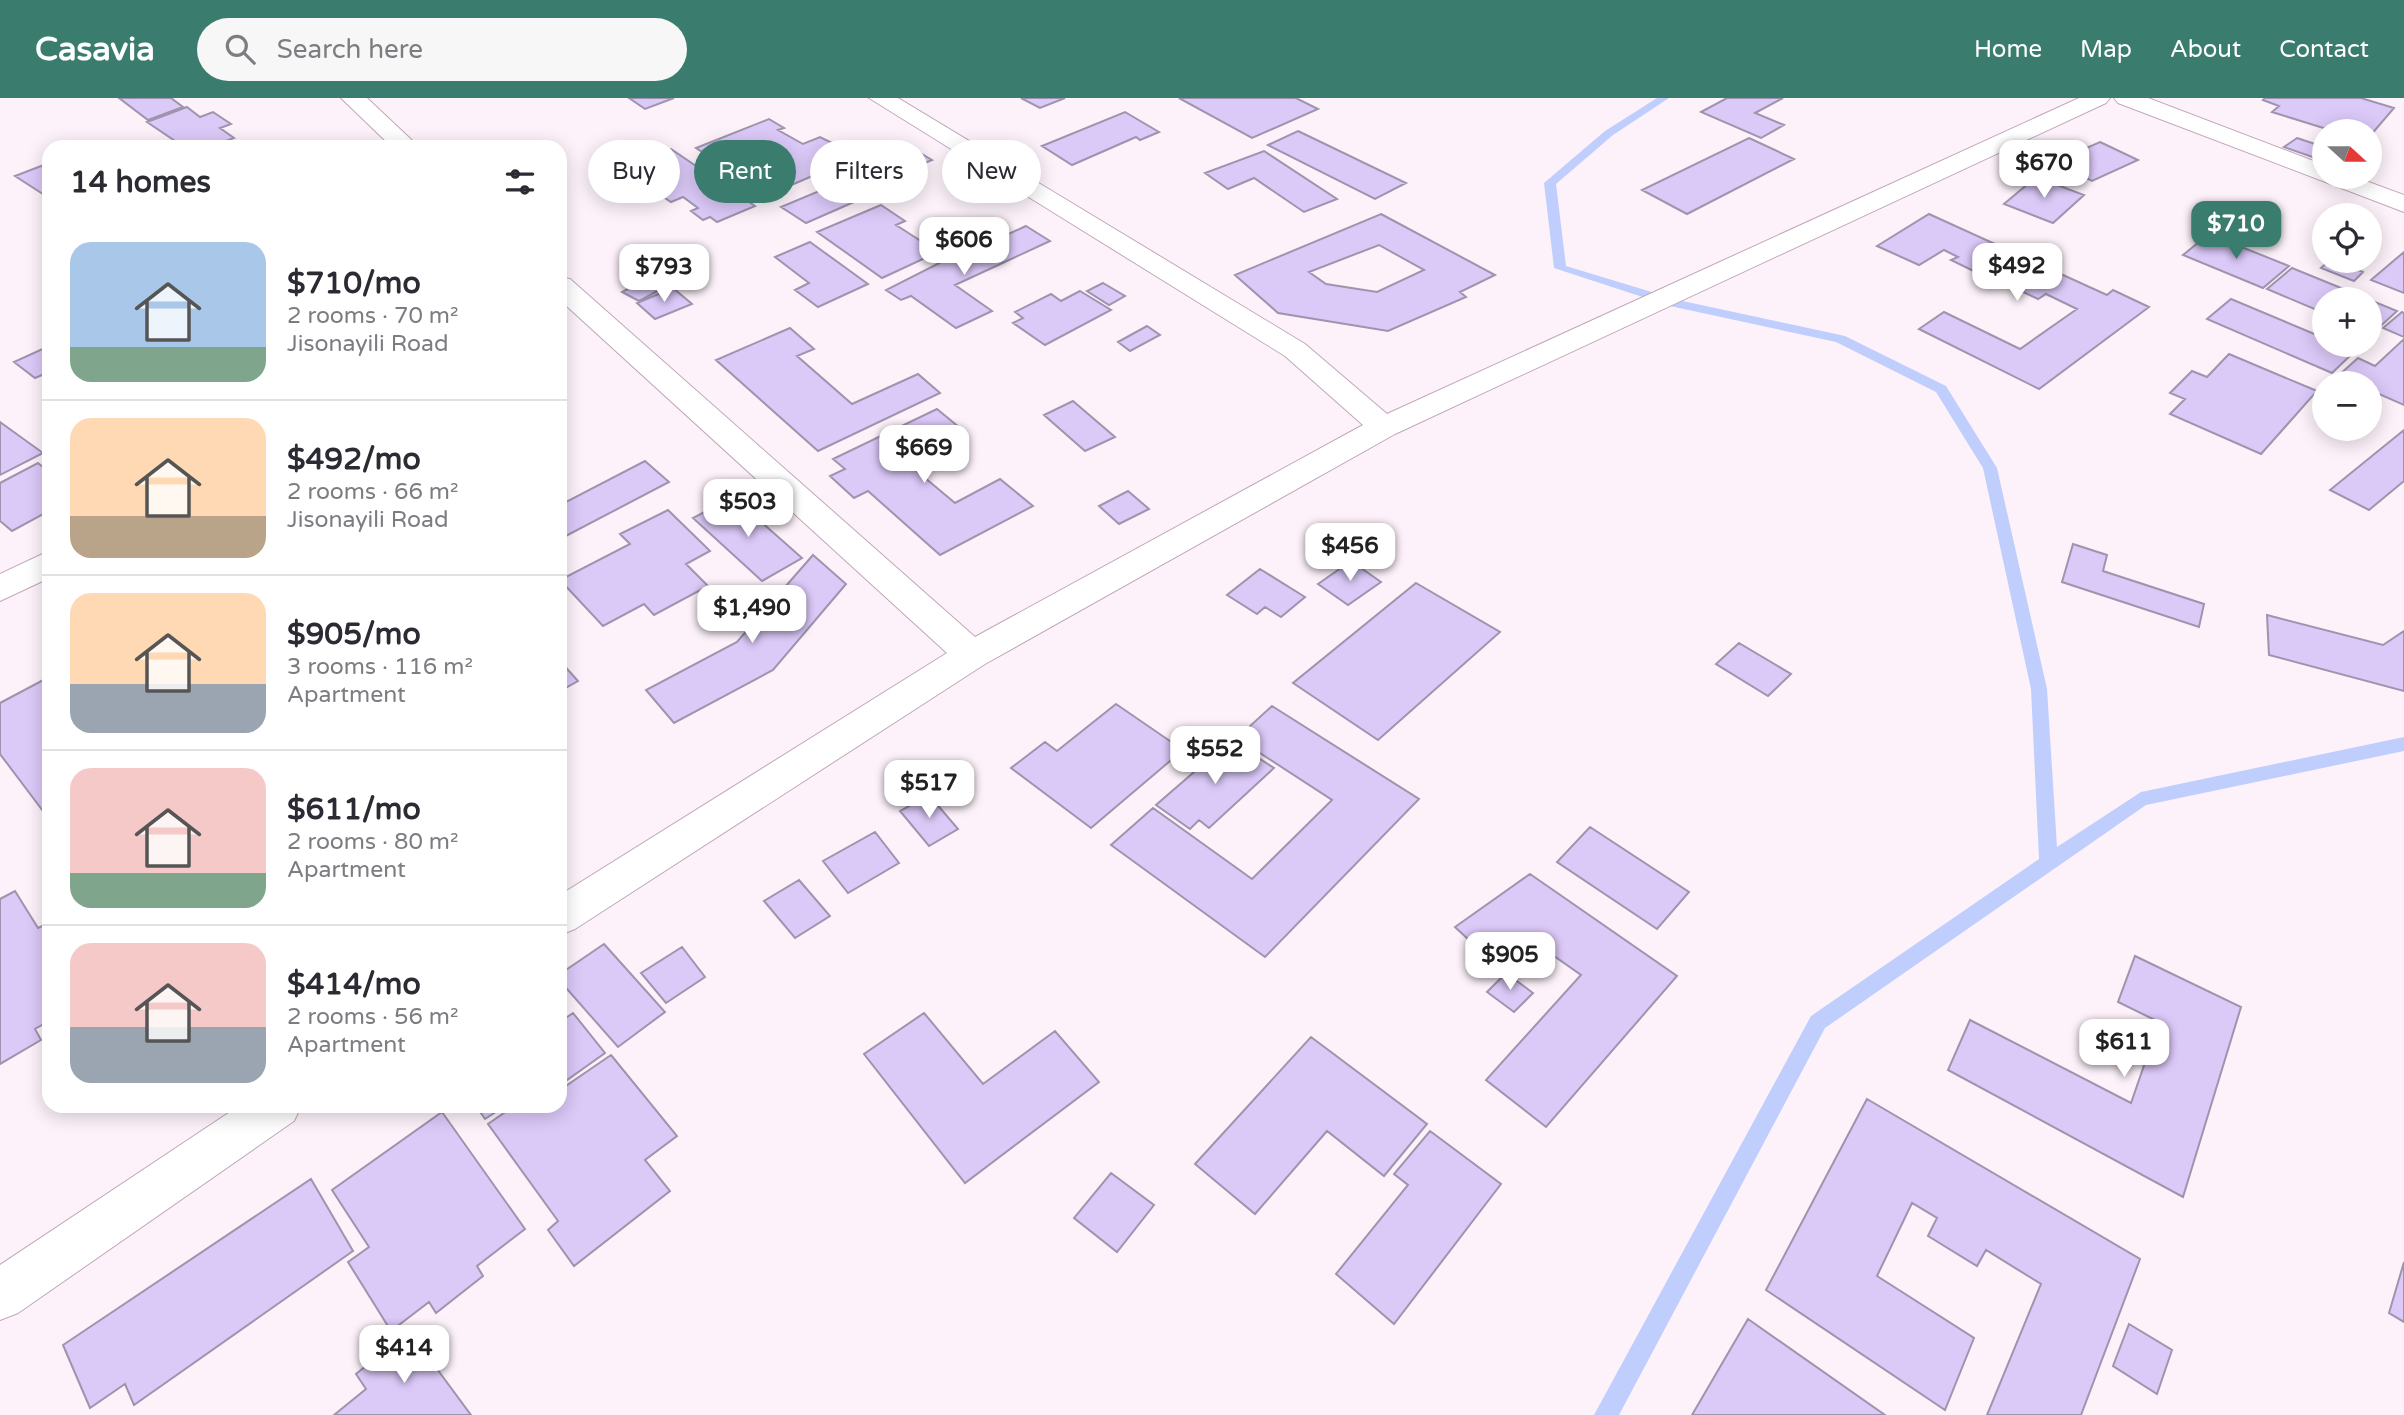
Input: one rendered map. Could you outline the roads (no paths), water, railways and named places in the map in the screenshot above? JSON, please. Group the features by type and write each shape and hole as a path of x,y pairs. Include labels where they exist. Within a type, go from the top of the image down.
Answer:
{"street":[{"path":"353,98 399,140"},
{"path":"881,98 1295,350 1384,427"},
{"path":"567,913 972,655 1384,427 2098,98"},
{"path":"2126,98 2312,169"},
{"path":"2364,189 2404,204"},
{"path":"567,291 972,655"},
{"path":"0,589 42,566"},
{"path":"0,1295 268,1113"}],"waterway":[{"path":"1664,98 1609,133 1550,183 1560,268 1675,303 1840,339 1941,389 1990,468 2039,689 2049,863"},
{"path":"2049,863 2141,799 2404,744"},
{"path":"1606,1415 1818,1022 2049,863"}]}
